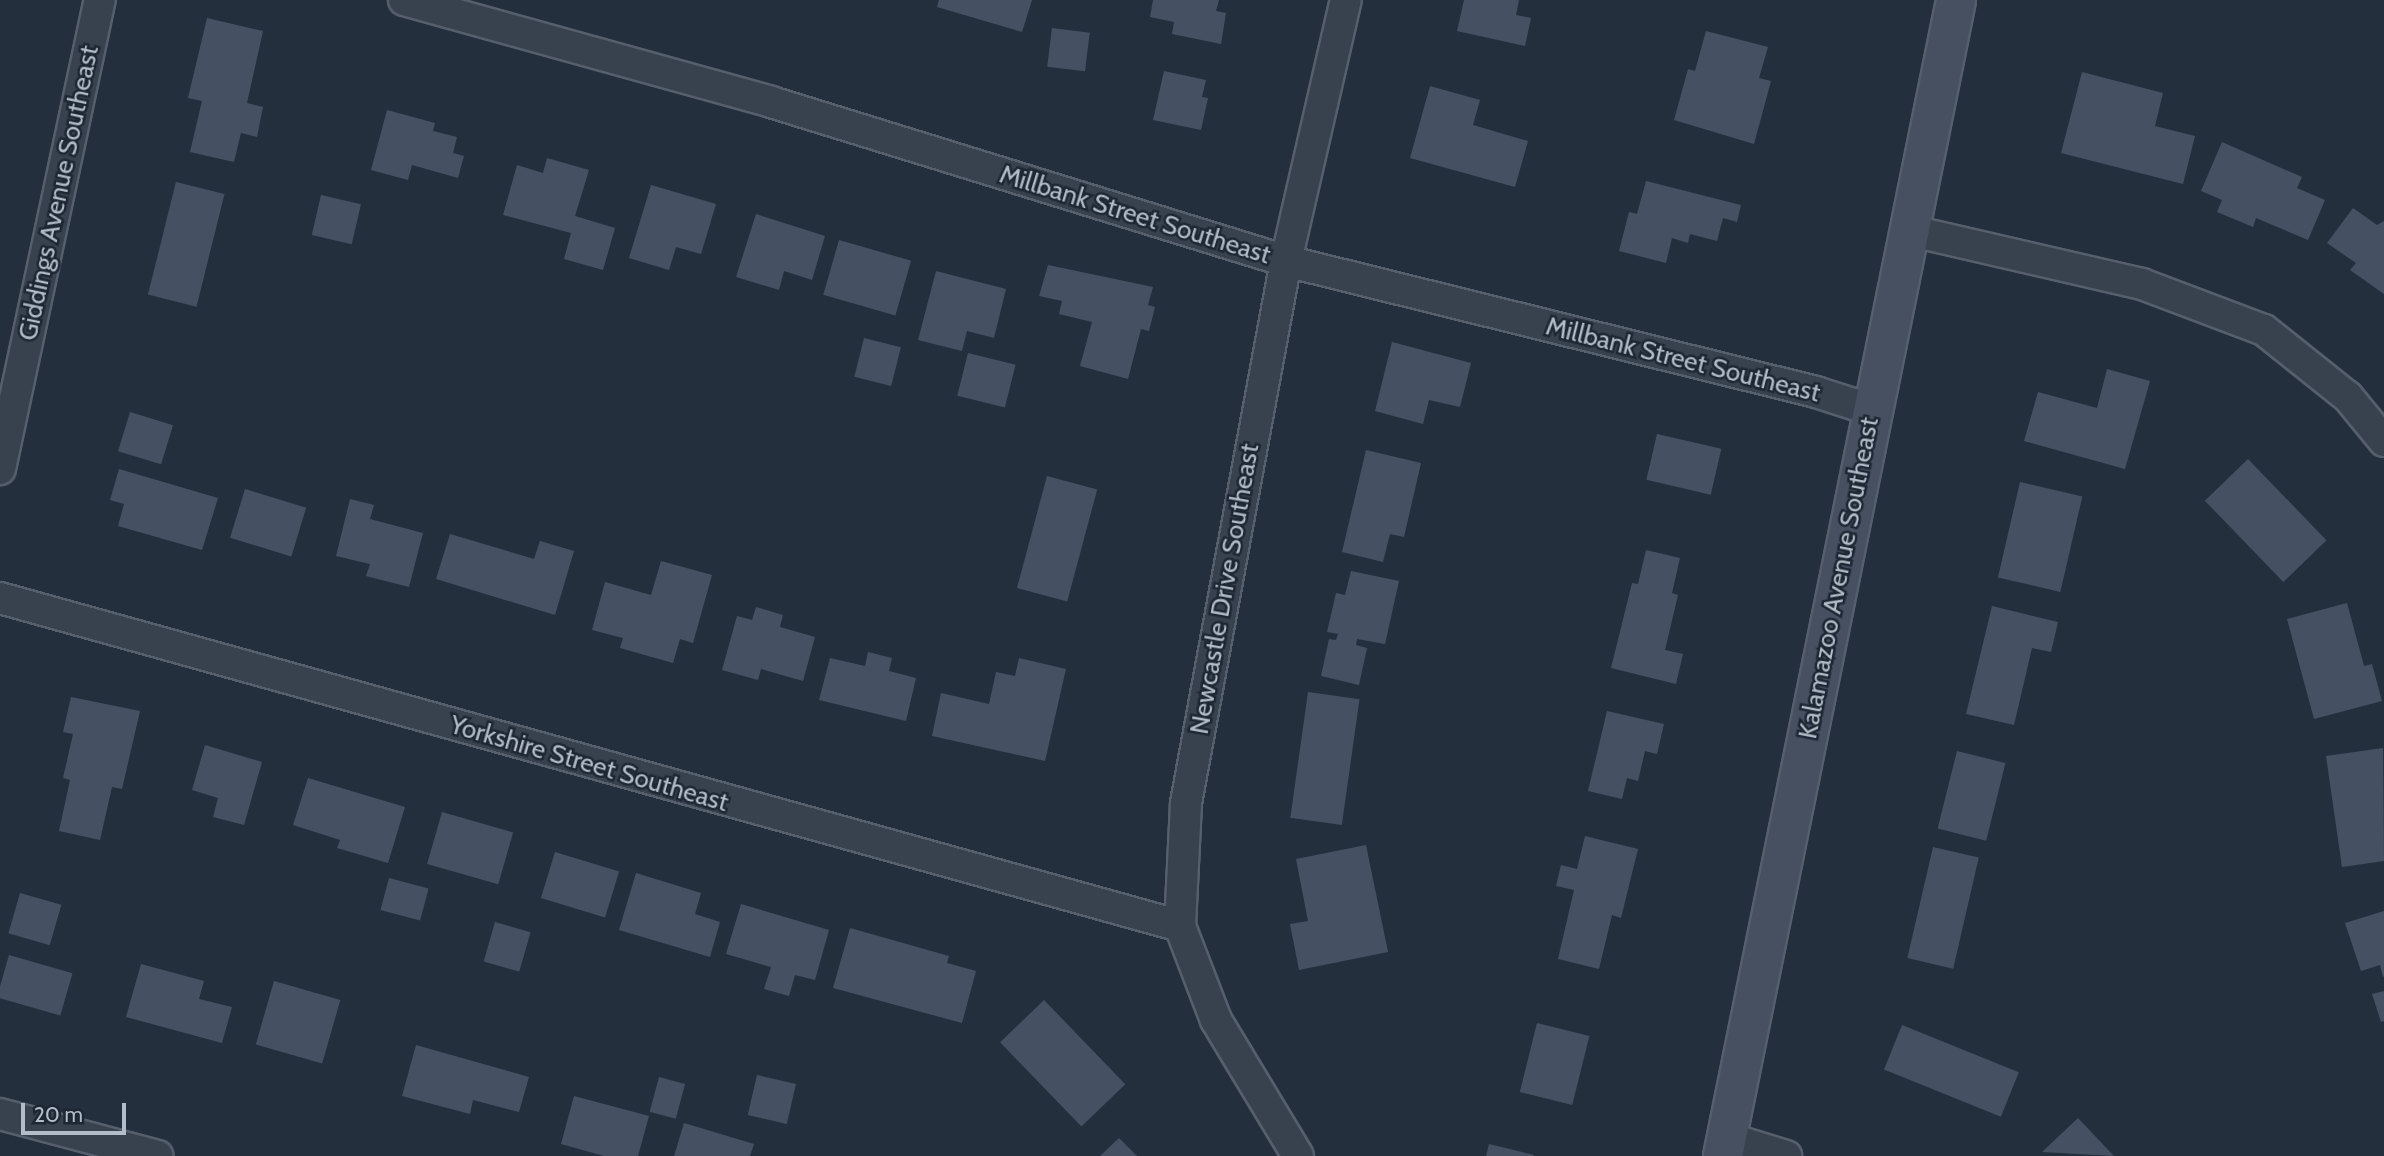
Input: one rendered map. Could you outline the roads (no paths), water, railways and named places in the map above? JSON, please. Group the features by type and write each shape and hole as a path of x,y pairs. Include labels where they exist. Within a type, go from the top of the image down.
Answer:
{"main road":[{"name":"Kalamazoo Avenue Southeast","path":"1726,1147 1872,410 1912,231 1956,0"}],"street":[{"name":"Giddings Avenue Southeast","path":"0,469 100,0"},
{"name":"Millbank Street Southeast","path":"404,0 771,102 1286,261 1803,388 1872,410"},
{"name":"Newcastle Drive Southeast","path":"1298,1156 1216,1020 1180,926 1186,803 1286,261 1346,0"},
{"path":"1912,231 2142,285 2264,330 2348,397 2384,440"},
{"name":"Yorkshire Street Southeast","path":"0,598 1180,926"},
{"path":"0,1114 158,1156"},
{"path":"1726,1147 1786,1156"}]}
